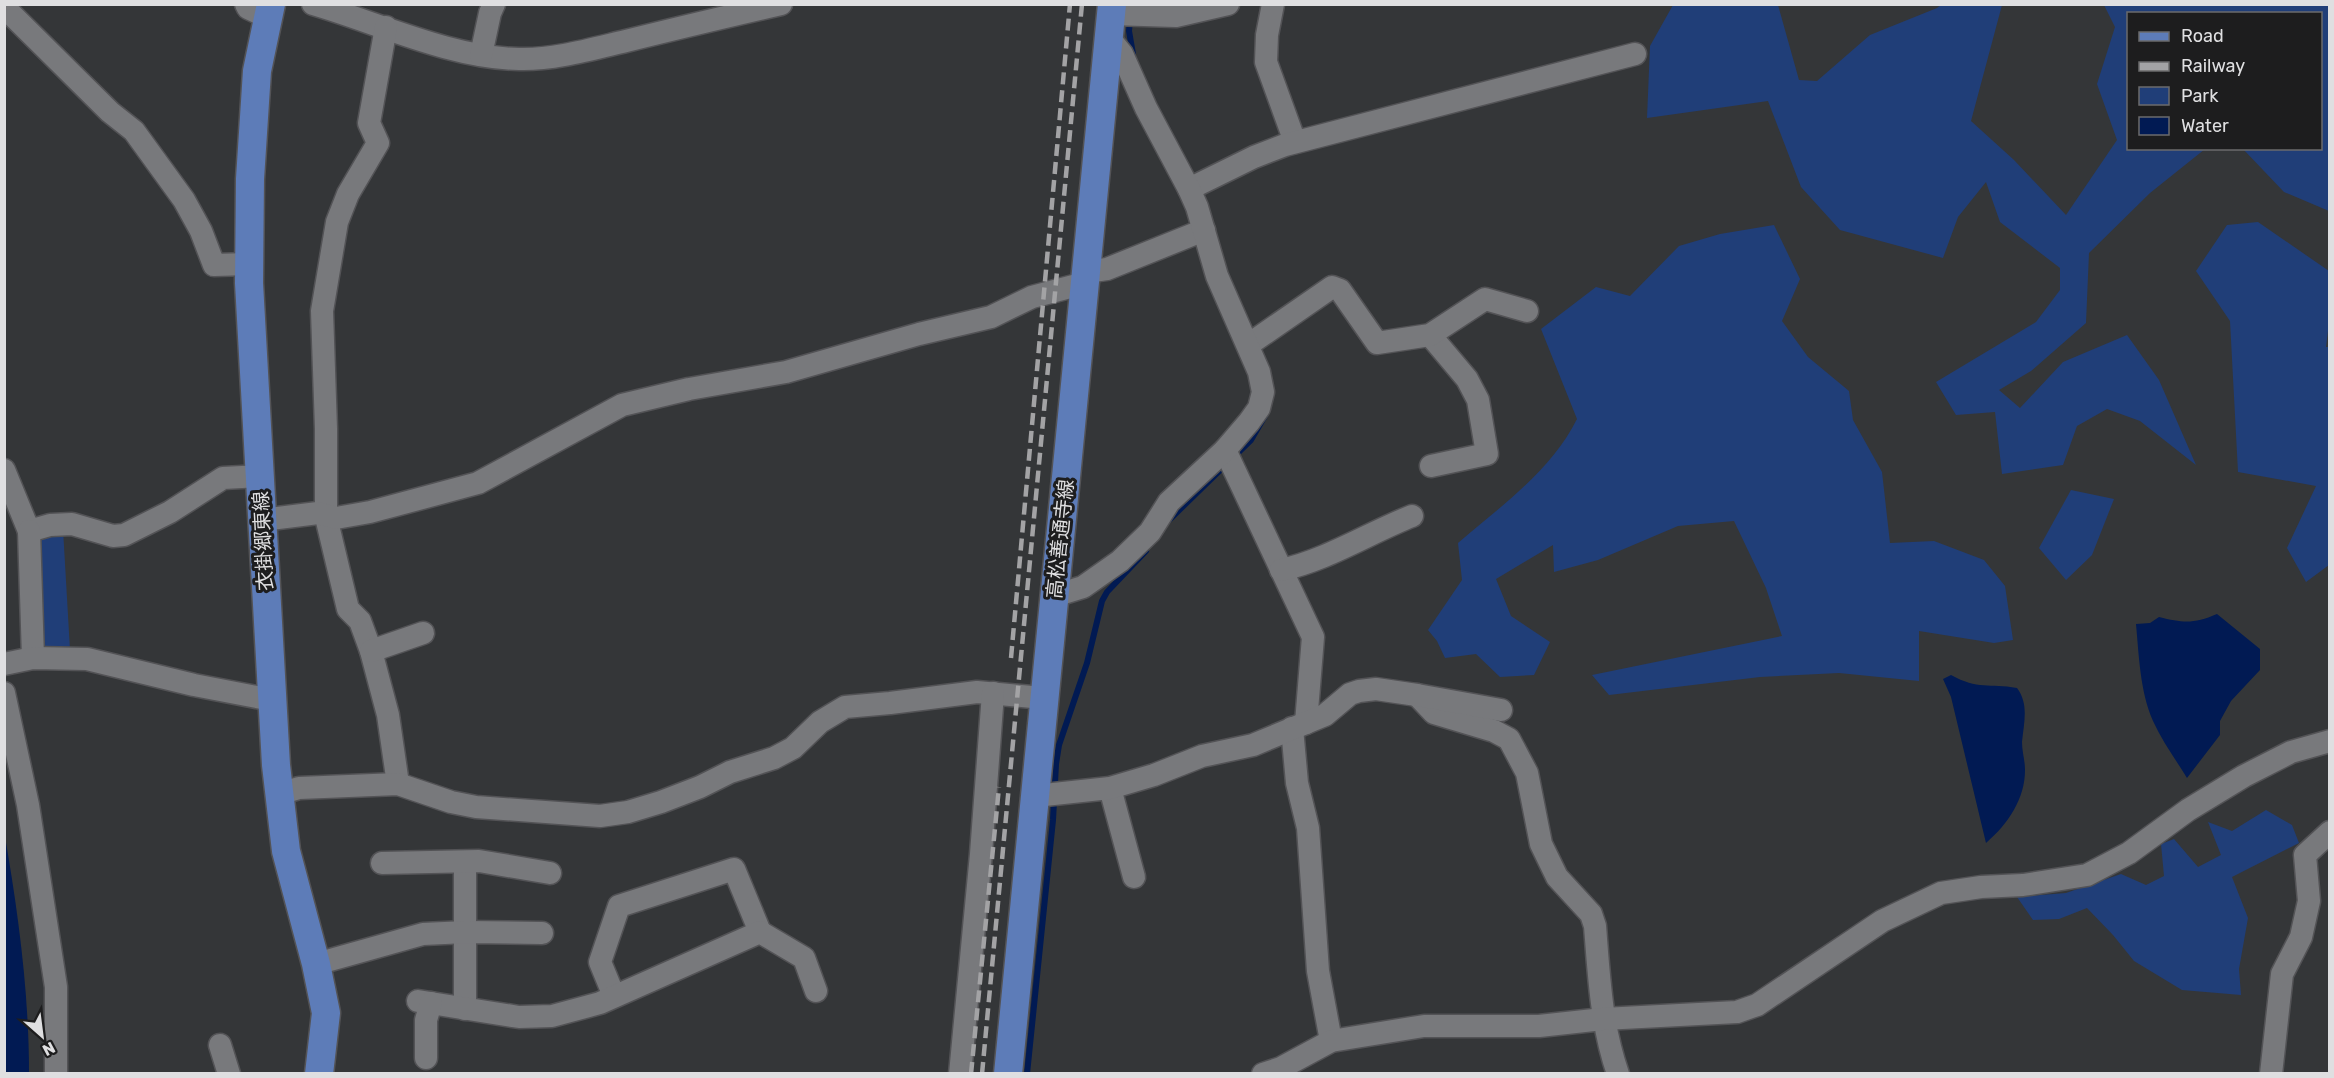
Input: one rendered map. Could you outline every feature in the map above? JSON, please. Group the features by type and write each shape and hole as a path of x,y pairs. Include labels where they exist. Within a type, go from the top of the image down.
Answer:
{"main road":[{"name":"衣掛郷東線","path":"261,9 250,179 249,264 262,520 272,700 286,851 316,964 326,1013 319,1074"},
{"name":"高松善通寺線","path":"1008,1074 1110,19"}],"street":[{"path":"313,4 454,50 519,59 547,57 781,4"},
{"path":"481,55 494,4"},
{"path":"1054,596 1083,587 1120,561 1150,532 1169,502 1225,450 1259,408 1263,392 1259,372 1217,276 1190,189 1146,108 1122,54 1110,19 1176,16 1228,4"},
{"path":"1273,4 1267,35 1266,62 1295,142"},
{"path":"4,7 110,112 134,131 184,200 201,231 214,265 249,264"},
{"path":"386,27 369,123 378,143 348,194 336,222 322,311 326,516 348,609 360,621 371,651 388,715 398,784"},
{"path":"1190,189 1254,157 1295,142 1635,54"},
{"path":"262,520 318,513 336,518 370,513 478,483 622,405 689,389 786,372 919,334 991,318 1032,297 1204,230"},
{"path":"1248,345 1332,287 1340,290 1377,343 1430,334 1485,298 1527,311"},
{"path":"1430,334 1467,379 1478,400 1487,454 1431,466"},
{"path":"1225,450 1313,637 1299,725 1297,783 1308,828 1318,971 1332,1041"},
{"path":"4,470 29,531 33,658"},
{"path":"29,531 50,525 72,524 113,536 124,535 171,512 223,478 260,476"},
{"path":"1281,570 1305,565 1380,528 1412,516"},
{"path":"371,651 423,633"},
{"path":"4,664 33,658 87,659 194,685 272,700"},
{"path":"1035,796 1110,788 1154,775 1202,756 1252,745 1325,716 1350,694 1359,691 1376,689 1417,694 1501,710"},
{"path":"279,794 299,789 398,784 476,807 591,816 628,812 700,787 730,772 774,758 794,748 820,722 845,707 977,692 1043,698"},
{"path":"4,693 28,805 56,987 56,1074"},
{"path":"960,1074 981,854 993,693"},
{"path":"1417,694 1434,713 1494,731 1509,739 1515,747 1527,773 1541,844 1557,877 1591,914 1603,1019 1609,1048 1618,1074"},
{"path":"1276,1072 1332,1041 1424,1026 1539,1026 1603,1019 1737,1012 1757,1005 1882,921 1931,897 1951,891 2023,885 2087,875 2129,853 2188,810 2244,776 2291,752 2330,741"},
{"path":"1110,788 1134,877"},
{"path":"2271,1074 2282,974 2301,937 2309,901 2305,855 2330,832"},
{"path":"382,863 479,861 550,873"},
{"path":"465,862 465,1009"},
{"path":"614,996 600,962 619,906 734,869 760,932 804,958 816,991"},
{"path":"426,1058 424,1002 519,1017 552,1016 600,1003 760,932"},
{"path":"316,964 423,934 542,933"},
{"path":"220,1045 229,1074"}],"green space":[{"path":"1673,5 1778,5 1799,80 1817,81 1870,35 1941,5 2002,5 1971,121 2014,160 2066,215 2117,140 2097,84 2115,27 2104,5 2329,5 2329,211 2284,192 2244,150 2322,150 2322,12 2127,12 2127,150 2204,150 2150,193 2089,253 2086,323 2031,371 1999,390 2020,408 2063,362 2127,335 2159,380 2196,465 2140,421 2107,409 2077,426 2063,465 2002,474 1995,412 1956,415 1936,382 2036,322 2060,290 2060,268 2000,222 1986,182 1958,217 1943,258 1840,230 1801,187 1768,101 1647,118 1650,46"},
{"path":"2258,222 2329,271 2330,315 2326,347 2329,347 2329,565 2306,582 2287,548 2316,486 2238,472 2230,321 2196,271 2227,225"},
{"path":"1774,225 1800,279 1782,321 1808,357 1849,391 1853,420 1882,472 1890,543 1934,541 1984,560 2005,586 2013,640 1994,643 1919,631 1919,681 1839,673 1760,677 1609,695 1592,675 1782,636 1766,588 1734,521 1678,526 1598,560 1554,572 1553,545 1496,579 1511,616 1550,642 1534,675 1500,677 1476,654 1445,658 1437,641 1428,630 1462,580 1458,543 1524,487 1553,455 1577,419 1541,329 1596,287 1630,296 1679,246 1720,234"},
{"path":"2071,490 2114,499 2092,555 2066,580 2039,548"},
{"path":"63,529 70,650 40,653 34,533"},
{"path":"2266,810 2292,825 2299,843 2232,877 2248,918 2239,969 2241,995 2182,990 2134,961 2087,908 2059,919 2033,920 2017,897 2066,893 2121,874 2146,885 2164,876 2161,844 2174,839 2198,867 2221,855 2208,822 2232,831"}],"water":[{"path":"2217,614 2260,649 2260,670 2231,701 2220,721 2220,735 2187,778 2153,721 2145,698 2136,624 2150,623 2159,617 2195,621"},
{"path":"1951,675 1969,683 2017,688 2023,700 2025,714 2022,742 2025,770 2022,791 2008,819 1986,843 1951,697 1943,679"},
{"path":"4,831 22,952 29,1073 5,1073"}],"waterway":[{"path":"1130,20 1129,31 1133,54"},
{"path":"1168,521 1251,440 1266,414"},
{"path":"1027,1074 1059,745 1087,663 1102,601 1107,592 1146,551"}],"railway":[{"path":"1011,658 1070,4"},
{"path":"982,1074 1082,4"},
{"path":"971,1074 999,787"}]}
